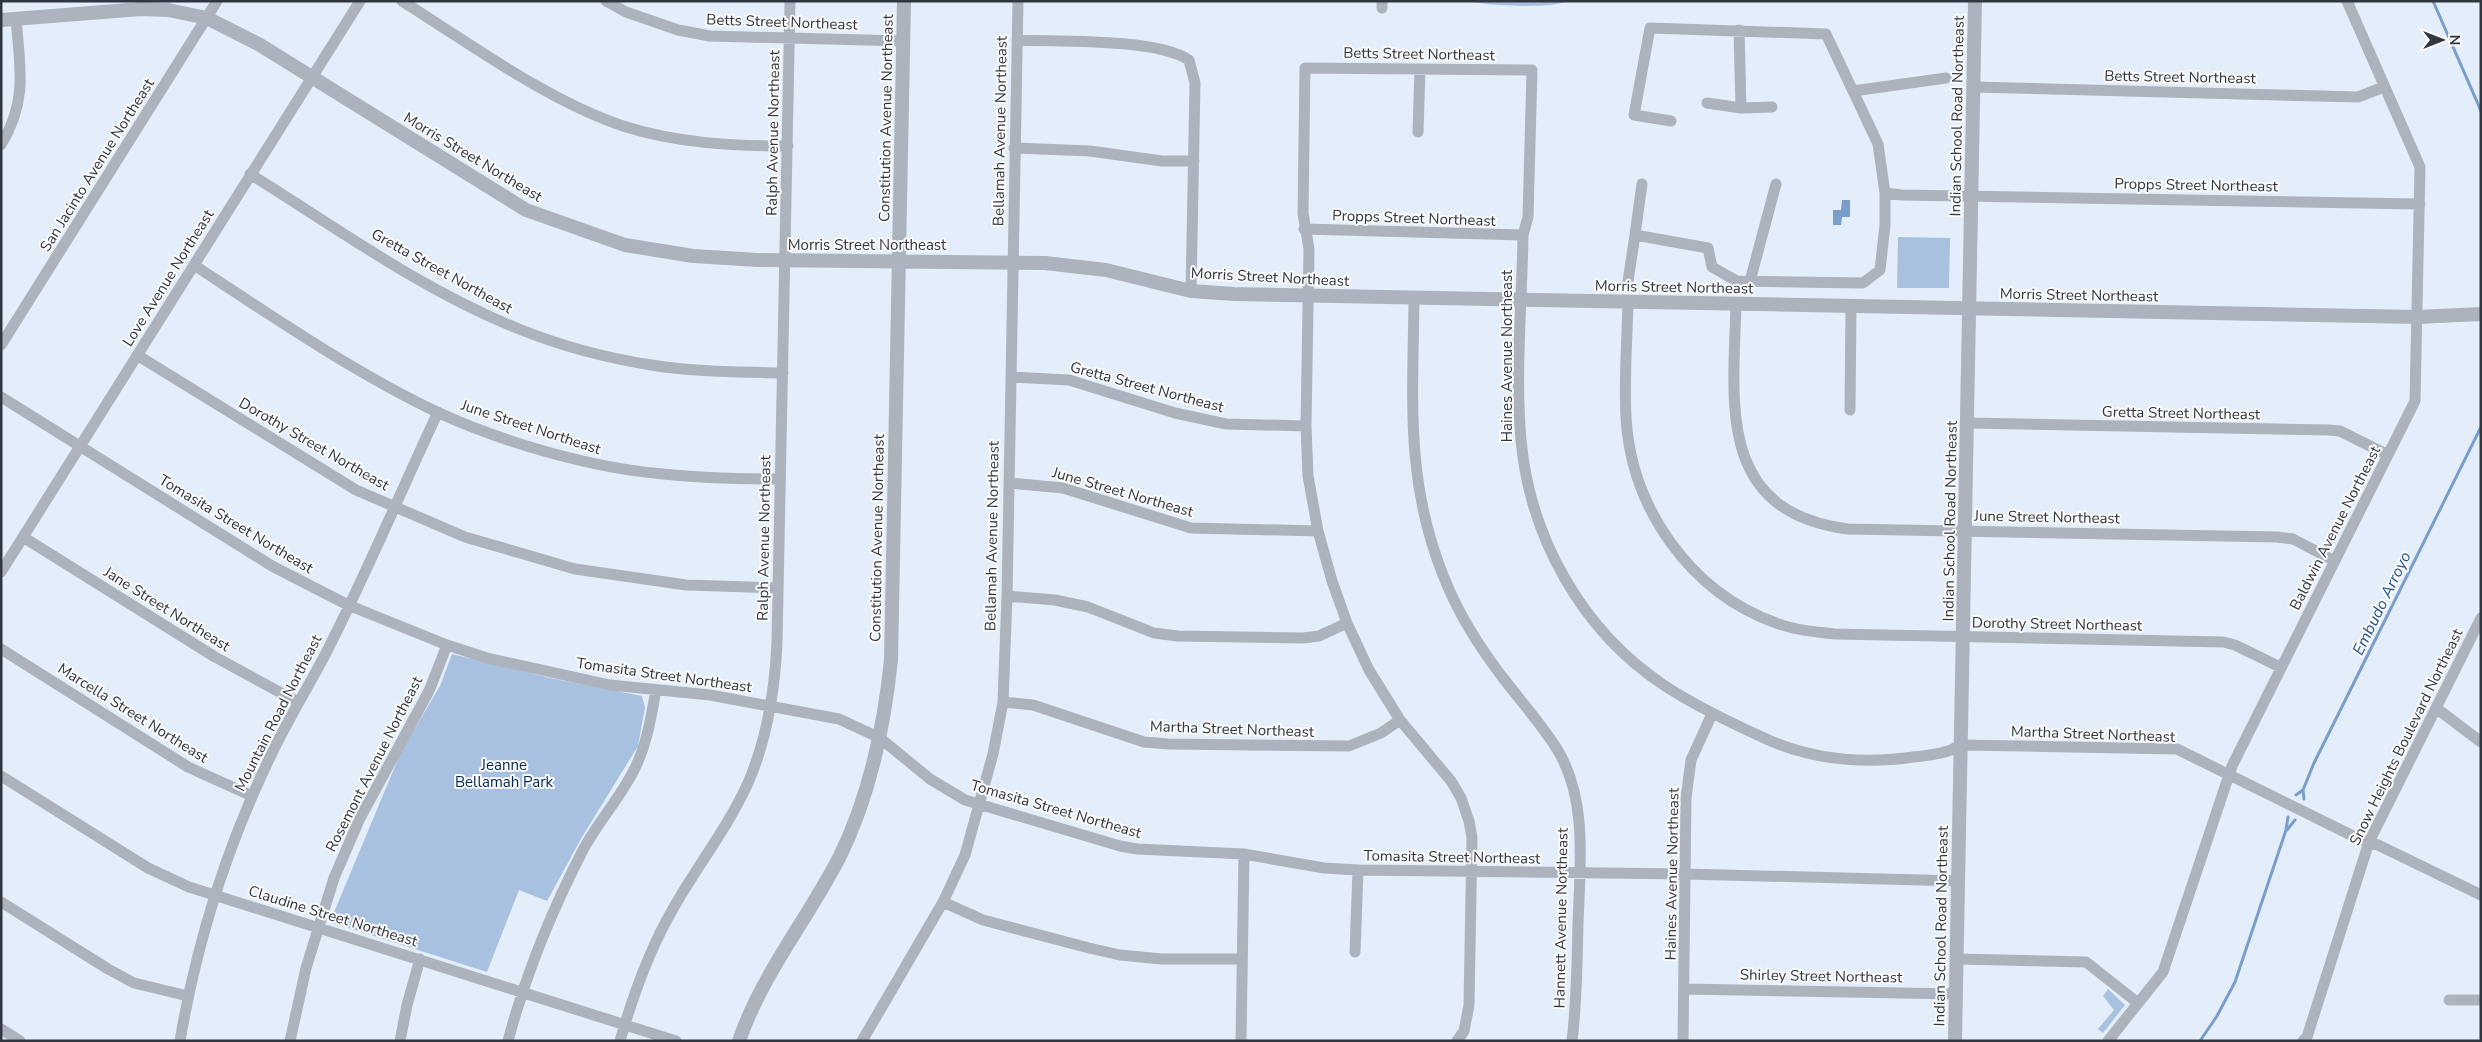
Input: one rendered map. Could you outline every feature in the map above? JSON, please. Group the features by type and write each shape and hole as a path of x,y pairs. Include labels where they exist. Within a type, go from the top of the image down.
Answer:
{"street":[{"name":"San Jacinto Avenue Northeast","path":"1,345 217,1"},
{"name":"Love Avenue Northeast","path":"1,572 360,1"},
{"path":"402,1 550,93 592,114 623,126 694,142 731,146 788,146"},
{"name":"Betts Street Northeast","path":"606,1 626,12 678,30 710,36 903,41"},
{"name":"Ralph Avenue Northeast","path":"620,1041 624,1025 650,956 673,908 727,822 748,783 761,748 770,705 776,660 790,1"},
{"name":"Constitution Avenue Northeast","path":"739,1041 762,988 842,850 864,795 880,738 891,660 904,1"},
{"name":"Bellamah Avenue Northeast","path":"862,1041 943,902 965,855 994,754 1002,702 1007,596 1018,1"},
{"name":"Indian School Road Northeast","path":"1956,1041 1975,1"},
{"name":"Baldwin Avenue Northeast","path":"2108,1041 2163,972 2228,774 2415,401 2420,166 2347,1"},
{"name":"Morris Street Northeast","path":"1,20 141,9 168,10 207,18 260,44 526,210 591,235 644,248 694,256 785,260 1045,263 1098,269 1191,291 1234,294 1414,299 2418,317 2481,314"},
{"path":"1,145 16,116 20,96 16,19"},
{"path":"1635,235 1708,248 1712,268 1737,281 1863,283 1880,270 1885,225 1885,193 1878,144 1826,34 1650,28 1634,115 1671,121"},
{"path":"1739,30 1741,108"},
{"path":"1017,40 1121,44 1162,48 1178,53 1189,60 1195,84 1191,291"},
{"name":"Betts Street Northeast","path":"1304,229 1305,68 1532,70"},
{"path":"1418,132 1420,69"},
{"name":"Haines Avenue Northeast","path":"1532,70 1528,216 1523,235 1519,414 1524,461 1531,499 1555,560 1587,612 1614,643 1639,666 1665,686 1712,714 1691,760 1686,798 1683,1041"},
{"path":"1854,91 1946,78"},
{"name":"Betts Street Northeast","path":"1974,86 2358,96 2384,87"},
{"path":"1707,103 1741,108 1772,107"},
{"path":"1014,148 1090,151 1162,161 1194,161"},
{"name":"Gretta Street Northeast","path":"250,174 403,269 469,306 519,329 570,346 652,365 783,374"},
{"path":"1628,281 1642,184"},
{"path":"1750,282 1776,184"},
{"name":"Propps Street Northeast","path":"1885,193 1902,195 2420,204"},
{"path":"1304,229 1308,249 1306,426 1308,476 1318,531 1332,581 1347,623 1369,670 1400,720 1451,781 1461,798 1469,821 1472,838 1469,1005 1464,1031 1457,1041"},
{"name":"Propps Street Northeast","path":"1304,229 1523,235"},
{"name":"June Street Northeast","path":"194,265 344,360 438,412 493,433 559,454 606,466 661,474 725,478 780,478"},
{"name":"Hannett Avenue Northeast","path":"1414,299 1413,452 1419,492 1431,538 1443,575 1478,643 1508,684 1539,720 1558,751 1568,774 1575,800 1579,830 1579,874 1576,1008 1572,1041"},
{"name":"Dorothy Street Northeast","path":"1628,303 1626,418 1636,475 1651,510 1671,544 1694,572 1713,589 1754,614 1777,624 1805,631 1835,634 2223,642 2235,645 2280,667"},
{"name":"June Street Northeast","path":"1736,305 1735,424 1740,448 1749,468 1764,491 1801,518 1823,525 1848,529 2277,537 2293,539 2335,561"},
{"path":"1850,410 1851,307"},
{"name":"Dorothy Street Northeast","path":"137,355 356,490 465,537 575,569 686,585 778,588"},
{"name":"Gretta Street Northeast","path":"1010,376 1069,380 1175,413 1226,424 1306,426"},
{"name":"Tomasita Street Northeast","path":"1,397 272,566 348,605 447,645 487,658 561,675 610,684 710,695 839,719 880,738 948,791 981,804 1137,849 1244,854 1324,868 1358,870 1686,874 1959,881"},
{"name":"Mountain Road Northeast","path":"180,1041 188,996 214,895 252,796 298,702 324,656 438,412"},
{"name":"Gretta Street Northeast","path":"1968,423 2328,430 2340,431 2388,455"},
{"name":"June Street Northeast","path":"1009,483 1063,488 1190,528 1318,531"},
{"name":"Jane Street Northeast","path":"23,537 215,657 298,702"},
{"path":"1007,596 1055,600 1088,607 1154,633 1178,636 1303,638 1319,636 1347,623"},
{"name":"Snow Heights Boulevard Northeast","path":"2308,1039 2369,842 2481,618"},
{"name":"Rosemont Avenue Northeast","path":"290,1041 317,928 334,878 360,818 429,691 447,645"},
{"name":"Marcella Street Northeast","path":"1,649 188,767 252,796"},
{"path":"508,1041 522,992 552,910 584,848 634,771 646,739 656,690"},
{"name":"Martha Street Northeast","path":"1002,702 1033,705 1144,742 1168,744 1349,746 1381,733 1400,720"},
{"path":"2436,708 2481,742"},
{"name":"Martha Street Northeast","path":"1712,714 1782,747 1839,759 1865,761 1948,753 1961,745 2177,749 2360,840 2378,845 2481,895"},
{"name":"Claudine Street Northeast","path":"1,776 148,868 189,888 420,959 676,1041"},
{"path":"1241,1041 1244,854"},
{"path":"1355,952 1358,870"},
{"path":"1,902 108,969 134,983 188,996"},
{"path":"943,902 984,920 1112,953 1162,959 1242,959"},
{"path":"400,1041 407,1005 420,959"},
{"path":"1957,959 2086,962 2138,1003"},
{"name":"Shirley Street Northeast","path":"1685,989 1956,994"},
{"path":"2450,1000 2481,1000"},
{"path":"1,1029 20,1041"}],"green space":[{"path":"1471,1 1567,1 1560,4 1520,6"},
{"path":"1898,237 1950,238 1949,288 1897,288"},
{"name":"Jeanne Bellamah Park","path":"452,654 550,678 642,696 645,707 638,746 582,837 547,901 519,890 487,972 330,922 401,752 440,686"},
{"path":"2108,989 2125,1005 2103,1033 2098,1029 2114,1010 2103,996"}],"shaded area":[{"path":"1842,200 1850,200 1850,217 1842,217 1841,225 1833,225 1833,210 1841,210"}],"waterway":[{"path":"2433,1 2481,111"},
{"name":"Embudo Arroyo","path":"2304,799 2303,790 2314,763 2481,427"},
{"name":"Embudo Arroyo","path":"2296,795 2303,790"},
{"name":"Embudo Arroyo","path":"2200,1041 2217,1016 2235,982 2286,830 2288,817"},
{"name":"Embudo Arroyo","path":"2287,830 2295,820"}]}
